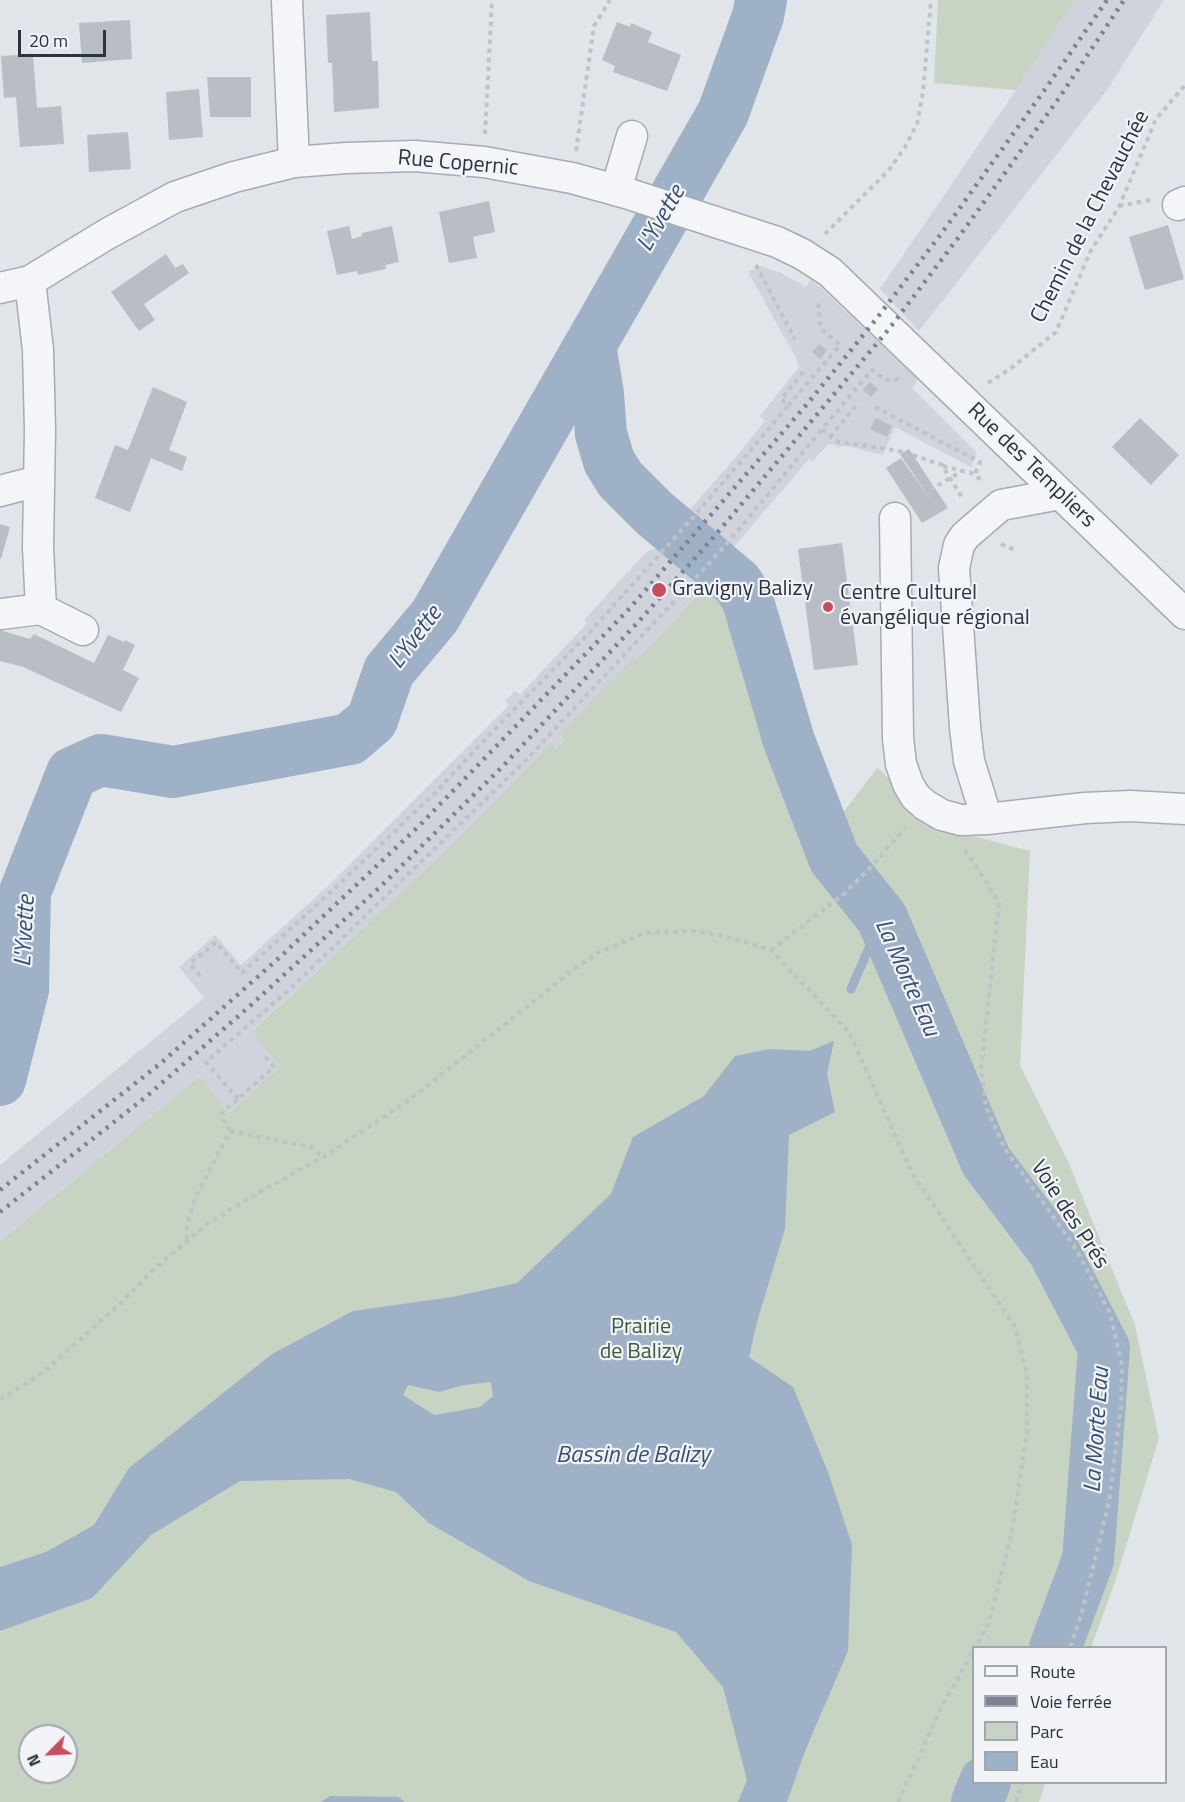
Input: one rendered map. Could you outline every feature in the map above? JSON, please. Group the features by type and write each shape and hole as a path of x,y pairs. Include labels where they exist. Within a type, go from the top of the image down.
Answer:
{"street":[{"path":"287,0 294,162"},
{"path":"621,192 632,136"},
{"name":"Rue Copernic","path":"0,288 30,281 107,234 175,197 234,177 294,162 415,156 484,162 572,178 777,242 802,254 830,272 877,318"},
{"path":"30,281 38,350 40,430 38,547 41,609"},
{"name":"Rue des Templiers","path":"877,318 1185,614"},
{"path":"0,491 38,481"},
{"path":"987,819 969,760 954,568 959,545 965,536 1001,505 1060,494"},
{"path":"896,518 898,738 901,764 915,796 933,810 961,820 1085,808 1130,806 1185,809"},
{"path":"1,614 41,609 83,630"}],"path":[{"path":"484,162 492,0"},
{"path":"572,178 594,26 610,0"},
{"path":"802,254 889,170 917,124 923,92 931,0"},
{"name":"Chemin de la Chevauchée","path":"966,405 982,386 1010,369 1056,332 1090,252 1119,207 1156,119 1185,85"},
{"path":"756,268 795,339"},
{"path":"201,976 190,964 216,942 242,973 436,792 604,616 689,522 840,345 821,328 818,300"},
{"path":"238,1099 206,1062 293,986 525,761 731,539 872,370 886,380 909,378"},
{"path":"788,406 781,399 803,372"},
{"path":"830,437 856,406"},
{"path":"875,407 980,462"},
{"path":"822,429 835,441 904,452"},
{"path":"913,455 975,474"},
{"path":"942,465 964,500"},
{"path":"930,490 962,471"},
{"path":"771,950 844,894 933,810"},
{"name":"Voie des Prés","path":"933,810 987,883 999,904 981,1069 986,1107 1005,1149 1076,1249 1110,1313 1122,1365 1121,1406 1109,1502 1082,1612 1070,1646"},
{"path":"0,1399 21,1388 47,1369 121,1303 152,1271 208,1223 323,1157 408,1101 600,952 644,933 693,931 724,936 771,950 849,1032 912,1173 1015,1327 1026,1375 1027,1432 1012,1531 989,1622 976,1646"},
{"path":"230,1131 221,1114 274,1067 263,1053"},
{"path":"230,1131 311,1147 323,1157"},
{"path":"187,1240 187,1224 196,1196 230,1131"},
{"path":"898,1802 942,1706 972,1653"},
{"path":"1016,1802 1022,1784"}],"shaded area":[{"path":"1075,0 1164,0 1107,90 919,331 880,289"},
{"path":"762,266 781,273 806,287 810,280 913,375 918,380 912,388 977,453 971,467 895,427 883,455 847,446 838,447 833,444 827,445 812,462 809,459 703,583 699,592 637,660 635,657 561,734 566,738 555,748 551,744 472,825 252,1030 278,1064 278,1069 228,1113 201,1075 0,1241 0,1165 204,998 179,967 215,935 241,965 329,885 509,705 505,701 515,691 520,695 587,623 584,620 645,553 656,548 765,421 760,416 799,367 748,272"}],"green space":[{"path":"938,0 1075,0 1016,90 934,83"},
{"name":"Prairie de Balizy","path":"710,575 734,600 786,780 814,851 877,768 949,830 1030,851 1020,1065 1067,1159 1135,1325 1159,1438 1115,1582 1091,1646 972,1646 972,1784 1045,1784 1039,1802 0,1802 0,1241 201,1075 228,1113 278,1069 278,1064 252,1031 472,825 551,743 556,748 565,739 561,733 634,657 637,660 699,593 703,583"}],"water":[{"name":"Bassin de Balizy","path":"834,1041 827,1074 835,1112 789,1135 785,1229 749,1357 793,1387 828,1472 852,1545 848,1651 805,1751 787,1802 738,1802 747,1780 723,1687 676,1632 529,1581 429,1523 396,1492 349,1479 240,1481 151,1535 92,1598 0,1631 0,1567 46,1552 94,1525 129,1468 272,1354 353,1311 452,1297 517,1283 611,1194 633,1137 704,1096 735,1056 770,1049 809,1051","holes":["491,1382 493,1396 480,1407 434,1415 403,1395 408,1385 439,1392 464,1385"]},
{"path":"330,1796 398,1797 405,1802 321,1802"}],"building":[{"path":"370,12 372,61 378,61 379,108 334,112 332,63 328,63 326,15"},
{"path":"130,20 132,59 82,63 79,23"},
{"path":"617,22 630,27 631,23 652,32 648,42 681,55 667,91 613,72 615,66 602,60"},
{"path":"33,54 37,108 61,106 64,144 20,147 16,97 4,98 1,56"},
{"path":"207,77 251,77 251,117 210,117"},
{"path":"199,89 203,137 169,140 166,92"},
{"path":"128,132 131,169 89,172 87,135"},
{"path":"489,201 495,232 473,237 477,258 449,263 439,212"},
{"path":"1168,225 1184,279 1145,290 1129,237"},
{"path":"349,226 352,239 362,236 362,233 392,226 399,262 385,265 386,269 358,275 357,271 337,275 327,231"},
{"path":"166,254 175,268 183,264 189,273 144,304 155,320 139,331 111,292"},
{"path":"819,344 827,350 820,359 812,352"},
{"path":"870,382 878,389 871,397 863,390"},
{"path":"153,387 187,402 169,450 187,457 182,471 151,458 130,512 95,498 115,445 128,450"},
{"path":"876,418 892,426 887,437 870,429"},
{"path":"1140,418 1179,455 1151,485 1112,447"},
{"path":"909,449 948,508 922,523 886,468 901,458 932,502 900,454"},
{"path":"0,524 10,527 1,559 0,559"},
{"name":"Centre Culturel évangélique régional","path":"842,543 858,665 814,670 798,549"},
{"path":"0,630 30,639 34,634 94,663 108,635 124,642 125,640 135,645 123,670 139,678 121,712 23,667 0,661"}],"waterway":[{"name":"L'Yvette","path":"0,1080 23,990 25,892 72,773 101,760 173,772 350,739 372,720 389,671 435,616 723,113 758,16 761,0"},
{"name":"La Morte Eau","path":"590,345 598,394 601,434 609,461 620,479 654,513 737,583 747,598 789,741 834,858 882,918 986,1161 1053,1250 1104,1348 1088,1560 1056,1646"},
{"path":"851,989 882,918"},
{"name":"La Morte Eau","path":"977,1802 984,1784"}],"railway":[{"path":"0,1190 161,1063 280,957 420,825 630,608 808,403 877,318 944,230 1107,0"},
{"path":"0,1212 147,1096 380,887 503,766 640,620 718,532 889,329 1059,98 1124,0"}],"place":[{"name":"Gravigny Balizy","path":"659,590"},
{"name":"Centre Culturel évangélique régional","path":"828,607"}]}
